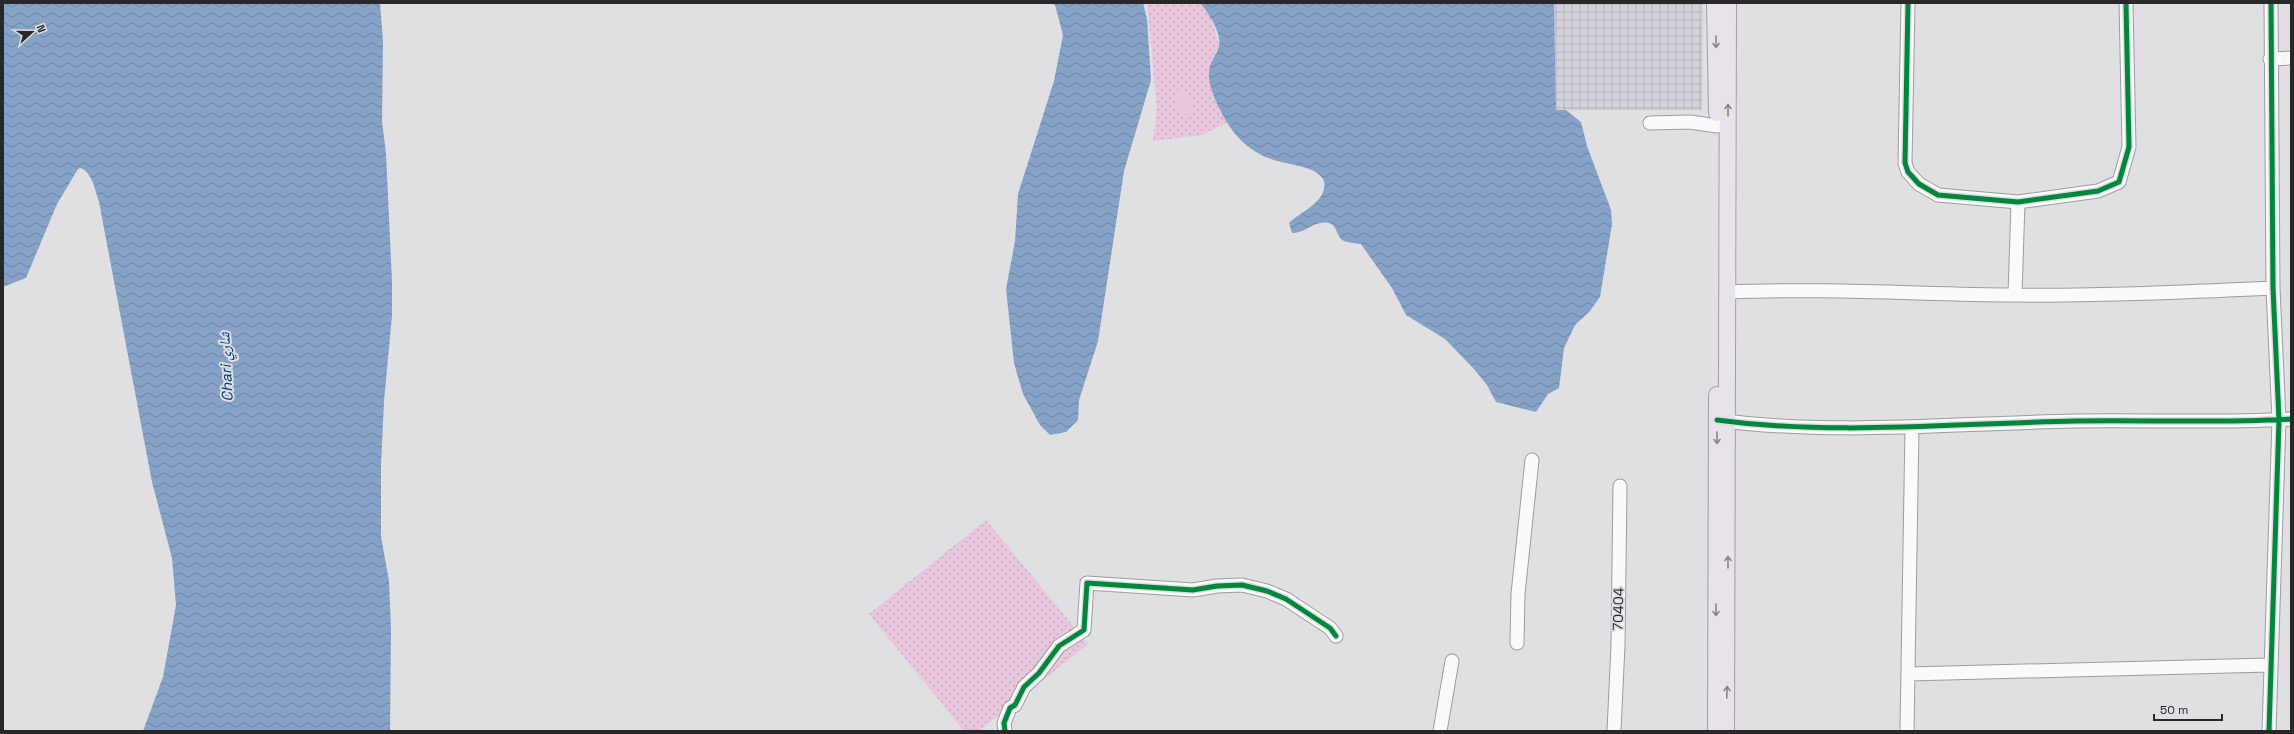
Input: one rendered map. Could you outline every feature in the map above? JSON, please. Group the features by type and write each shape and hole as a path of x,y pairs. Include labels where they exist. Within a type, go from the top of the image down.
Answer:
{"main road":[{"path":"1715,3 1726,731"},
{"path":"1716,731 1722,420 1727,292 1728,3"}],"street":[{"path":"1908,3 1905,163 1908,172 1918,184 1938,195 2018,202 2098,191 2119,182 2129,147 2126,3"},
{"path":"2269,731 2269,665 2285,419 2273,288 2270,59 2271,3"},
{"path":"2270,59 2291,58"},
{"path":"1650,123 1690,122 1717,126"},
{"path":"2015,295 2018,202"},
{"path":"1727,292 1770,290 2015,295 2117,295 2273,288"},
{"path":"1722,420 1777,426 1912,427 2076,421 2285,419"},
{"path":"1907,731 1912,427"},
{"path":"1517,643 1518,594 1532,460"},
{"name":"70404","path":"1614,731 1618,645 1620,486"},
{"path":"1005,731 1004,723 1010,708 1015,705 1024,687 1039,673 1059,646 1084,630 1087,583 1193,590 1217,586 1242,585 1267,590 1286,599 1330,628 1336,636"},
{"path":"1440,731 1452,661"},
{"path":"1908,674 2269,665"}],"shaded area":[{"path":"1147,3 1200,3 1211,15 1219,45 1209,71 1214,97 1227,123 1202,135 1153,141 1157,109"},
{"path":"1554,3 1703,3 1702,110 1556,110"},
{"path":"1181,89 1192,100 1194,111 1191,115 1182,113 1176,104 1177,91"},
{"path":"986,520 1088,644 979,731 964,731 869,614"}],"water":[{"name":"Chari شاري","path":"3,3 380,3 383,41 382,122 386,153 392,282 392,316 384,401 381,465 381,536 389,581 391,629 390,731 143,731 163,677 176,605 172,558 152,482 99,202 91,178 81,168 78,169 57,204 26,278 3,287"},
{"path":"1050,3 1143,3 1147,19 1151,80 1124,171 1098,341 1079,400 1078,420 1066,432 1050,435 1040,425 1023,394 1014,363 1006,289 1015,241 1018,194 1054,81 1063,35 1055,5"},
{"path":"1200,3 1554,3 1556,110 1566,110 1581,122 1587,146 1611,210 1612,224 1600,297 1589,312 1575,325 1564,348 1559,388 1548,394 1536,412 1496,402 1487,385 1445,339 1406,315 1392,288 1361,244 1342,240 1334,226 1329,223 1318,223 1297,233 1292,233 1289,223 1318,200 1324,189 1324,181 1320,175 1314,171 1271,159 1257,153 1238,138 1229,126 1215,99 1209,78 1210,65 1219,46 1218,35 1210,17"}],"cycle path":[{"path":"1908,3 1905,163 1908,172 1919,184 1938,195 2018,202 2098,191 2119,182 2129,147 2126,3"},
{"path":"2269,731 2279,420 2273,288 2271,3"},
{"path":"1717,420 1762,425 1852,428 2076,421 2211,421 2291,419"},
{"path":"1005,731 1004,723 1010,708 1015,705 1024,687 1039,673 1059,646 1084,630 1087,583 1193,590 1217,586 1242,585 1267,591 1286,599 1330,628 1336,636"}]}
